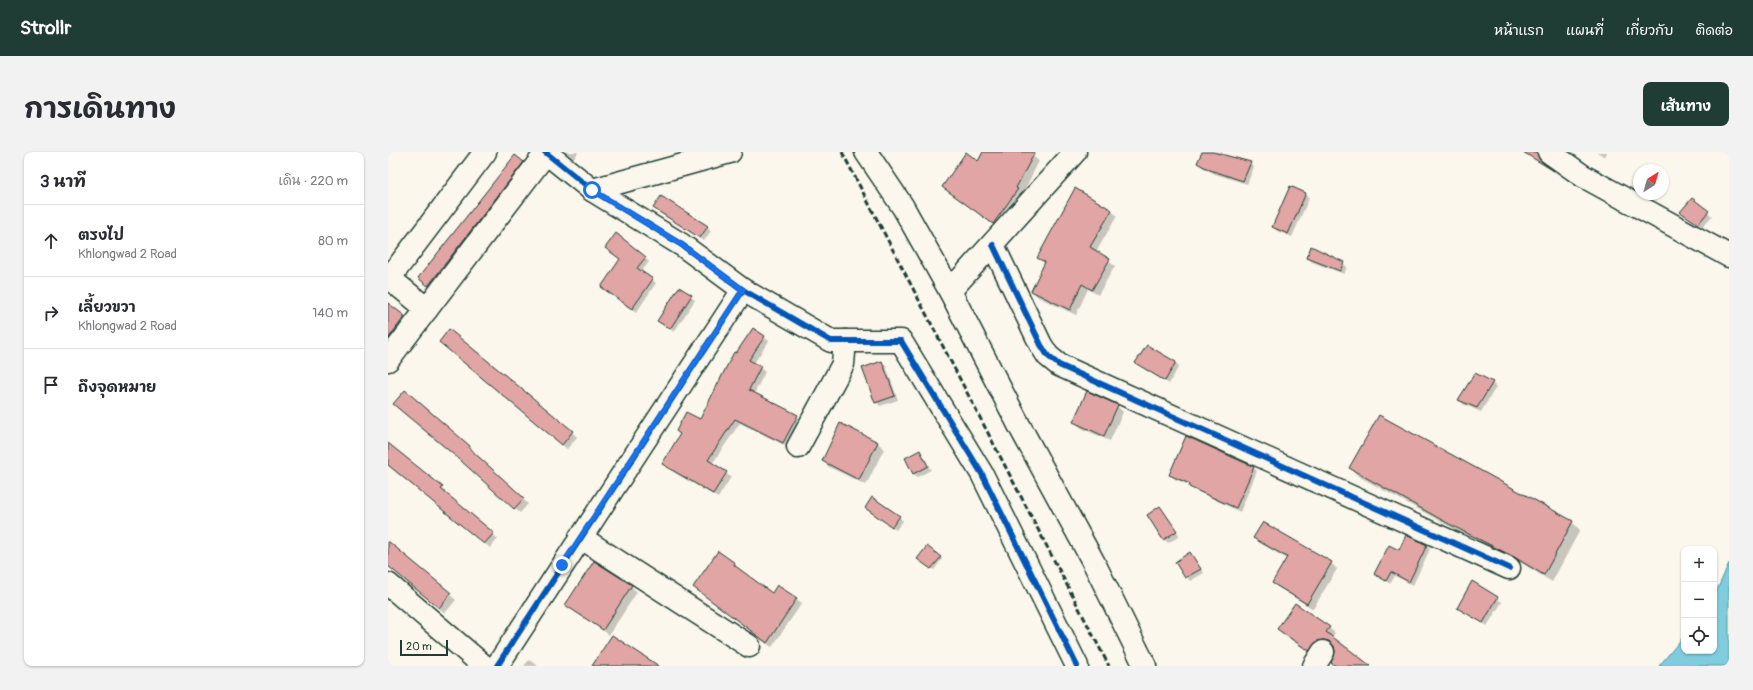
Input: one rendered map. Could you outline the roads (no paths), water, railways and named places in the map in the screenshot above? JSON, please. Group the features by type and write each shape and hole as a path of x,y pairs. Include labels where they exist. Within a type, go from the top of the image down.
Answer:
{"street":[{"path":"427,309 388,279 485,152"},
{"path":"388,360 545,152 592,190 682,245 743,290 831,340 901,341 982,474 1077,666"},
{"path":"592,190 730,152"},
{"path":"866,152 903,207 950,291 1020,427 1094,563 1145,666"},
{"path":"950,291 993,245 1075,152"},
{"path":"1549,152 1583,176 1729,256"},
{"path":"993,245 1041,345 1048,356 1059,365 1509,568"},
{"path":"496,666 743,290"},
{"path":"798,447 843,364 845,341"},
{"path":"580,537 749,646"},
{"path":"388,584 484,666"}],"water":[{"path":"1729,563 1729,666 1659,666 1681,640 1681,654 1717,654 1717,590"}],"railway":[{"path":"842,152 1109,666"}]}
